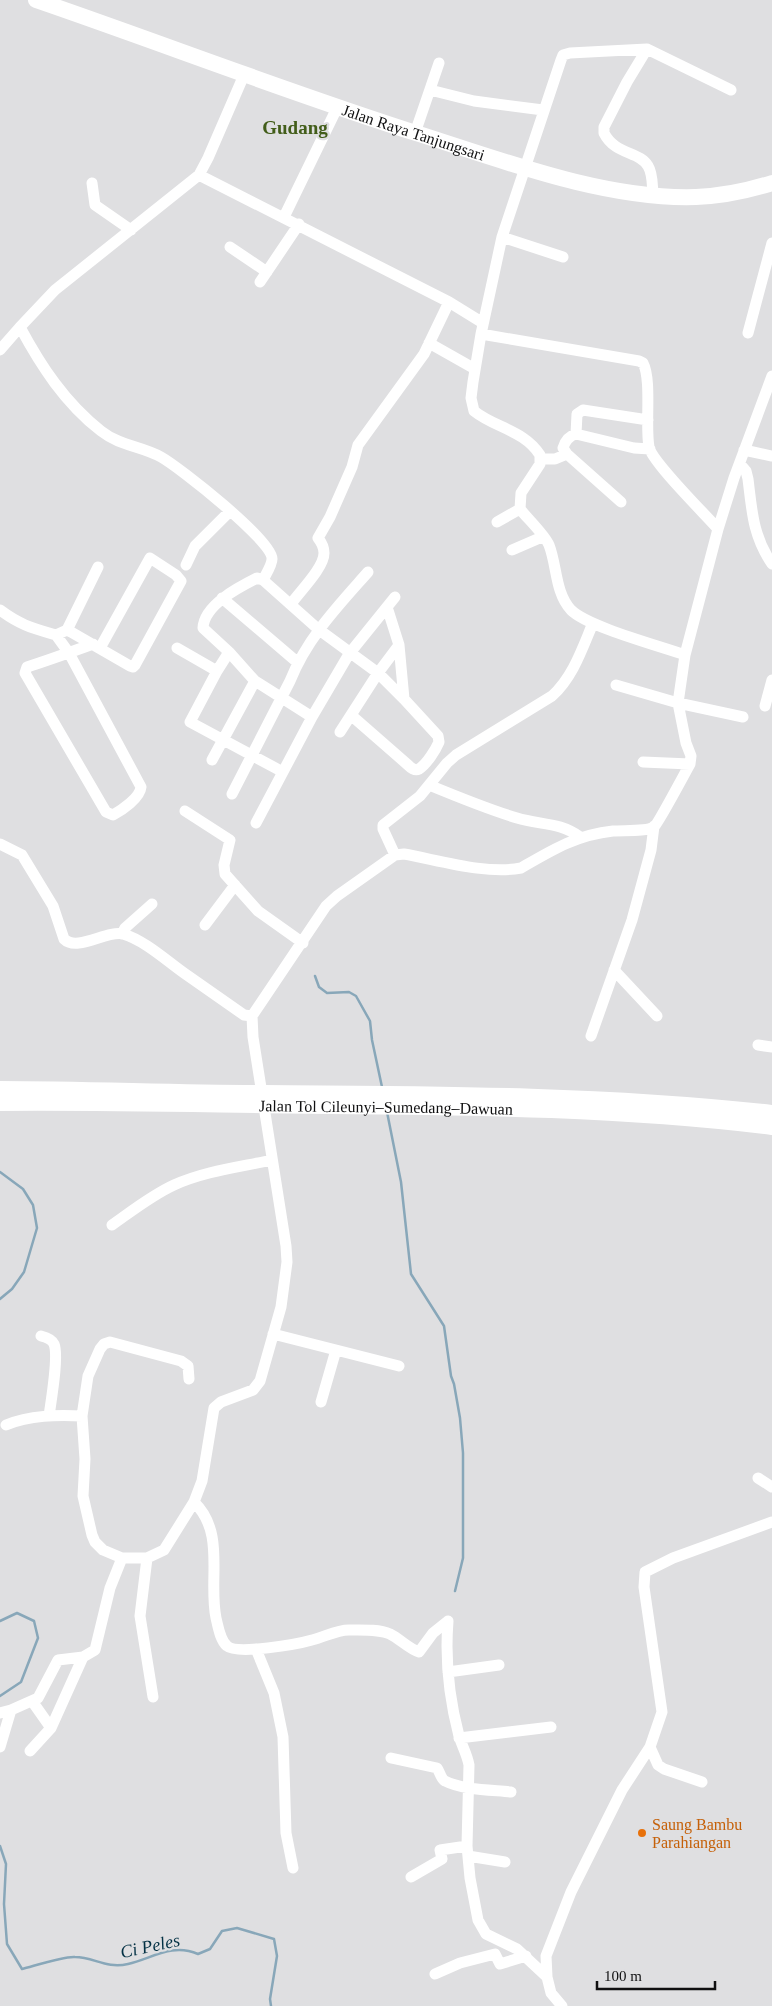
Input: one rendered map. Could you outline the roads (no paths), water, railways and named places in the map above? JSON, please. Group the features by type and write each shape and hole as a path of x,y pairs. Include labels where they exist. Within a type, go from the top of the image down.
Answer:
{"highway":[{"name":"Jalan Raya Tanjungsari","path":"36,0 336,108 526,168 578,182 617,190 695,197 745,191 772,183"},
{"name":"Jalan Tol Cileunyi–Sumedang–Dawuan","path":"0,1089 101,1096 464,1107 662,1116 772,1127"},
{"name":"Jalan Tol Cileunyi–Sumedang–Dawuan","path":"0,1103 101,1096 210,1093 463,1094 664,1104 772,1113"}],"street":[{"path":"647,49 626,82 604,128 604,133 617,149 647,164 651,173 653,194"},
{"path":"685,655 593,623 571,609 565,600 549,546 520,509 521,494 540,464 541,459 537,451 512,430 474,411 471,398 482,328 502,236 563,55 610,50 647,49 731,90"},
{"path":"415,133 439,63"},
{"path":"0,350 55,290 199,175 244,75"},
{"path":"430,90 474,101 543,110"},
{"path":"284,217 336,108"},
{"path":"199,175 449,302 482,328 640,361 645,366 650,449 659,463 718,529"},
{"path":"92,183 95,206 131,230"},
{"path":"230,247 264,277 298,224"},
{"path":"502,236 562,256"},
{"path":"748,333 772,242"},
{"path":"291,604 321,564 324,546 318,538 330,517 352,467 358,445 424,354 449,302"},
{"path":"20,327 45,371 74,406 102,431 120,443 160,456 190,477 230,511 269,549 272,559 263,580"},
{"path":"429,343 475,369"},
{"path":"591,1036 632,920 651,850 654,826 690,764 691,756 686,743 678,703 685,655 718,529 744,450 772,376"},
{"path":"576,434 577,414 580,410 648,420"},
{"path":"621,502 567,454 563,448 564,443 576,434 634,448 650,449"},
{"path":"744,450 772,456"},
{"path":"541,459 555,459 567,454"},
{"path":"740,464 746,471 748,479 757,538 772,564"},
{"path":"497,522 520,509"},
{"path":"186,565 195,546 230,511"},
{"path":"512,550 542,537"},
{"path":"0,610 16,622 56,635 69,653 142,787 141,792 136,798 113,815 106,812 25,673 27,667 69,653 96,646 150,558 176,574 181,581 135,665 130,666 96,646 67,630"},
{"path":"56,635 67,630 98,567"},
{"path":"232,794 253,755 297,662 318,629 368,572"},
{"path":"312,717 255,681 203,626 206,617 222,598 257,578 263,580 349,654 378,673 440,739 439,744 419,769 416,770 352,716"},
{"path":"222,598 297,662"},
{"path":"256,823 312,717 349,654 396,598"},
{"path":"387,608 400,645 404,699"},
{"path":"395,855 382,826 420,796 456,755 552,696 561,687 580,653 593,623"},
{"path":"340,732 378,673 400,645"},
{"path":"177,648 217,671"},
{"path":"229,652 190,721 281,771 284,770"},
{"path":"765,706 772,680"},
{"path":"212,760 255,681"},
{"path":"616,685 678,703 743,717"},
{"path":"643,762 690,764"},
{"path":"429,785 519,819 567,828 580,837"},
{"path":"185,811 230,840 224,865 225,874 258,910 302,943"},
{"path":"189,1379 188,1366 185,1363 107,1343 100,1349 88,1376 82,1416 85,1459 83,1496 92,1536 103,1550 122,1558 147,1558 164,1550 194,1502 206,1464 213,1411 221,1402 253,1390 263,1376 281,1308 287,1256 253,1037 252,1016 326,906 337,896 395,855 404,854 477,868 512,870 521,868 580,837 613,831 649,829 654,826"},
{"path":"0,844 22,855 53,906 67,942 76,943 122,934 155,950 182,972 244,1015 252,1016"},
{"path":"206,925 235,885"},
{"path":"122,934 125,928 152,904"},
{"path":"614,970 658,1016"},
{"path":"758,1045 772,1047"},
{"path":"112,1225 174,1185 195,1177 272,1160"},
{"path":"274,1334 400,1366"},
{"path":"40,1336 51,1340 54,1344 49,1416"},
{"path":"321,1402 336,1350"},
{"path":"6,1425 22,1420 49,1416 82,1416"},
{"path":"758,1478 772,1487"},
{"path":"194,1502 206,1515 213,1538 214,1612 225,1645 237,1650 256,1649 310,1641 343,1630 352,1630 385,1632 419,1652 432,1633 448,1621 446,1649 448,1672 459,1738 467,1754 469,1765 468,1851 478,1920 481,1928 491,1938 518,1950 547,1977"},
{"path":"561,2006 551,1993 547,1977 546,1956 571,1892 622,1790 650,1747 662,1712 644,1587 644,1572 673,1558 772,1522"},
{"path":"0,1747 4,1712 38,1698 58,1660 83,1657 95,1650 110,1588 122,1558"},
{"path":"147,1558 140,1616 148,1676 153,1697"},
{"path":"256,1649 272,1687 284,1738 286,1833 293,1868"},
{"path":"30,1751 51,1728 83,1657"},
{"path":"448,1672 499,1665"},
{"path":"32,1701 51,1728"},
{"path":"459,1738 551,1727"},
{"path":"650,1747 658,1765 664,1769 702,1782"},
{"path":"391,1758 437,1768 445,1781 468,1787 511,1792"},
{"path":"411,1877 442,1859 440,1850 468,1851 505,1862"},
{"path":"435,1974 460,1963 495,1954 500,1964 526,1956"}],"waterway":[{"path":"315,976 319,987 327,993 349,992 356,996 370,1021 382,1087"},
{"path":"387,1112 401,1182 411,1274 444,1326 451,1376 460,1418 463,1453 463,1558 455,1591"},
{"name":"Ci Peles","path":"0,1172 23,1189 33,1205 37,1228 24,1272 12,1289 0,1299"},
{"name":"Ci Peles","path":"0,1621 17,1613 34,1621 38,1638 21,1682 0,1696"},
{"name":"Ci Peles","path":"0,1846 6,1864 4,1904 7,1944 22,1969 70,1957 120,1965 171,1951 180,1950 198,1954 210,1949 222,1931 237,1928 274,1939 277,1956 270,1999 271,2006"}],"place":[{"name":"Saung Bambu Parahiangan","path":"642,1833"}],"district":[{"name":"Gudang","path":"295,127"}]}
